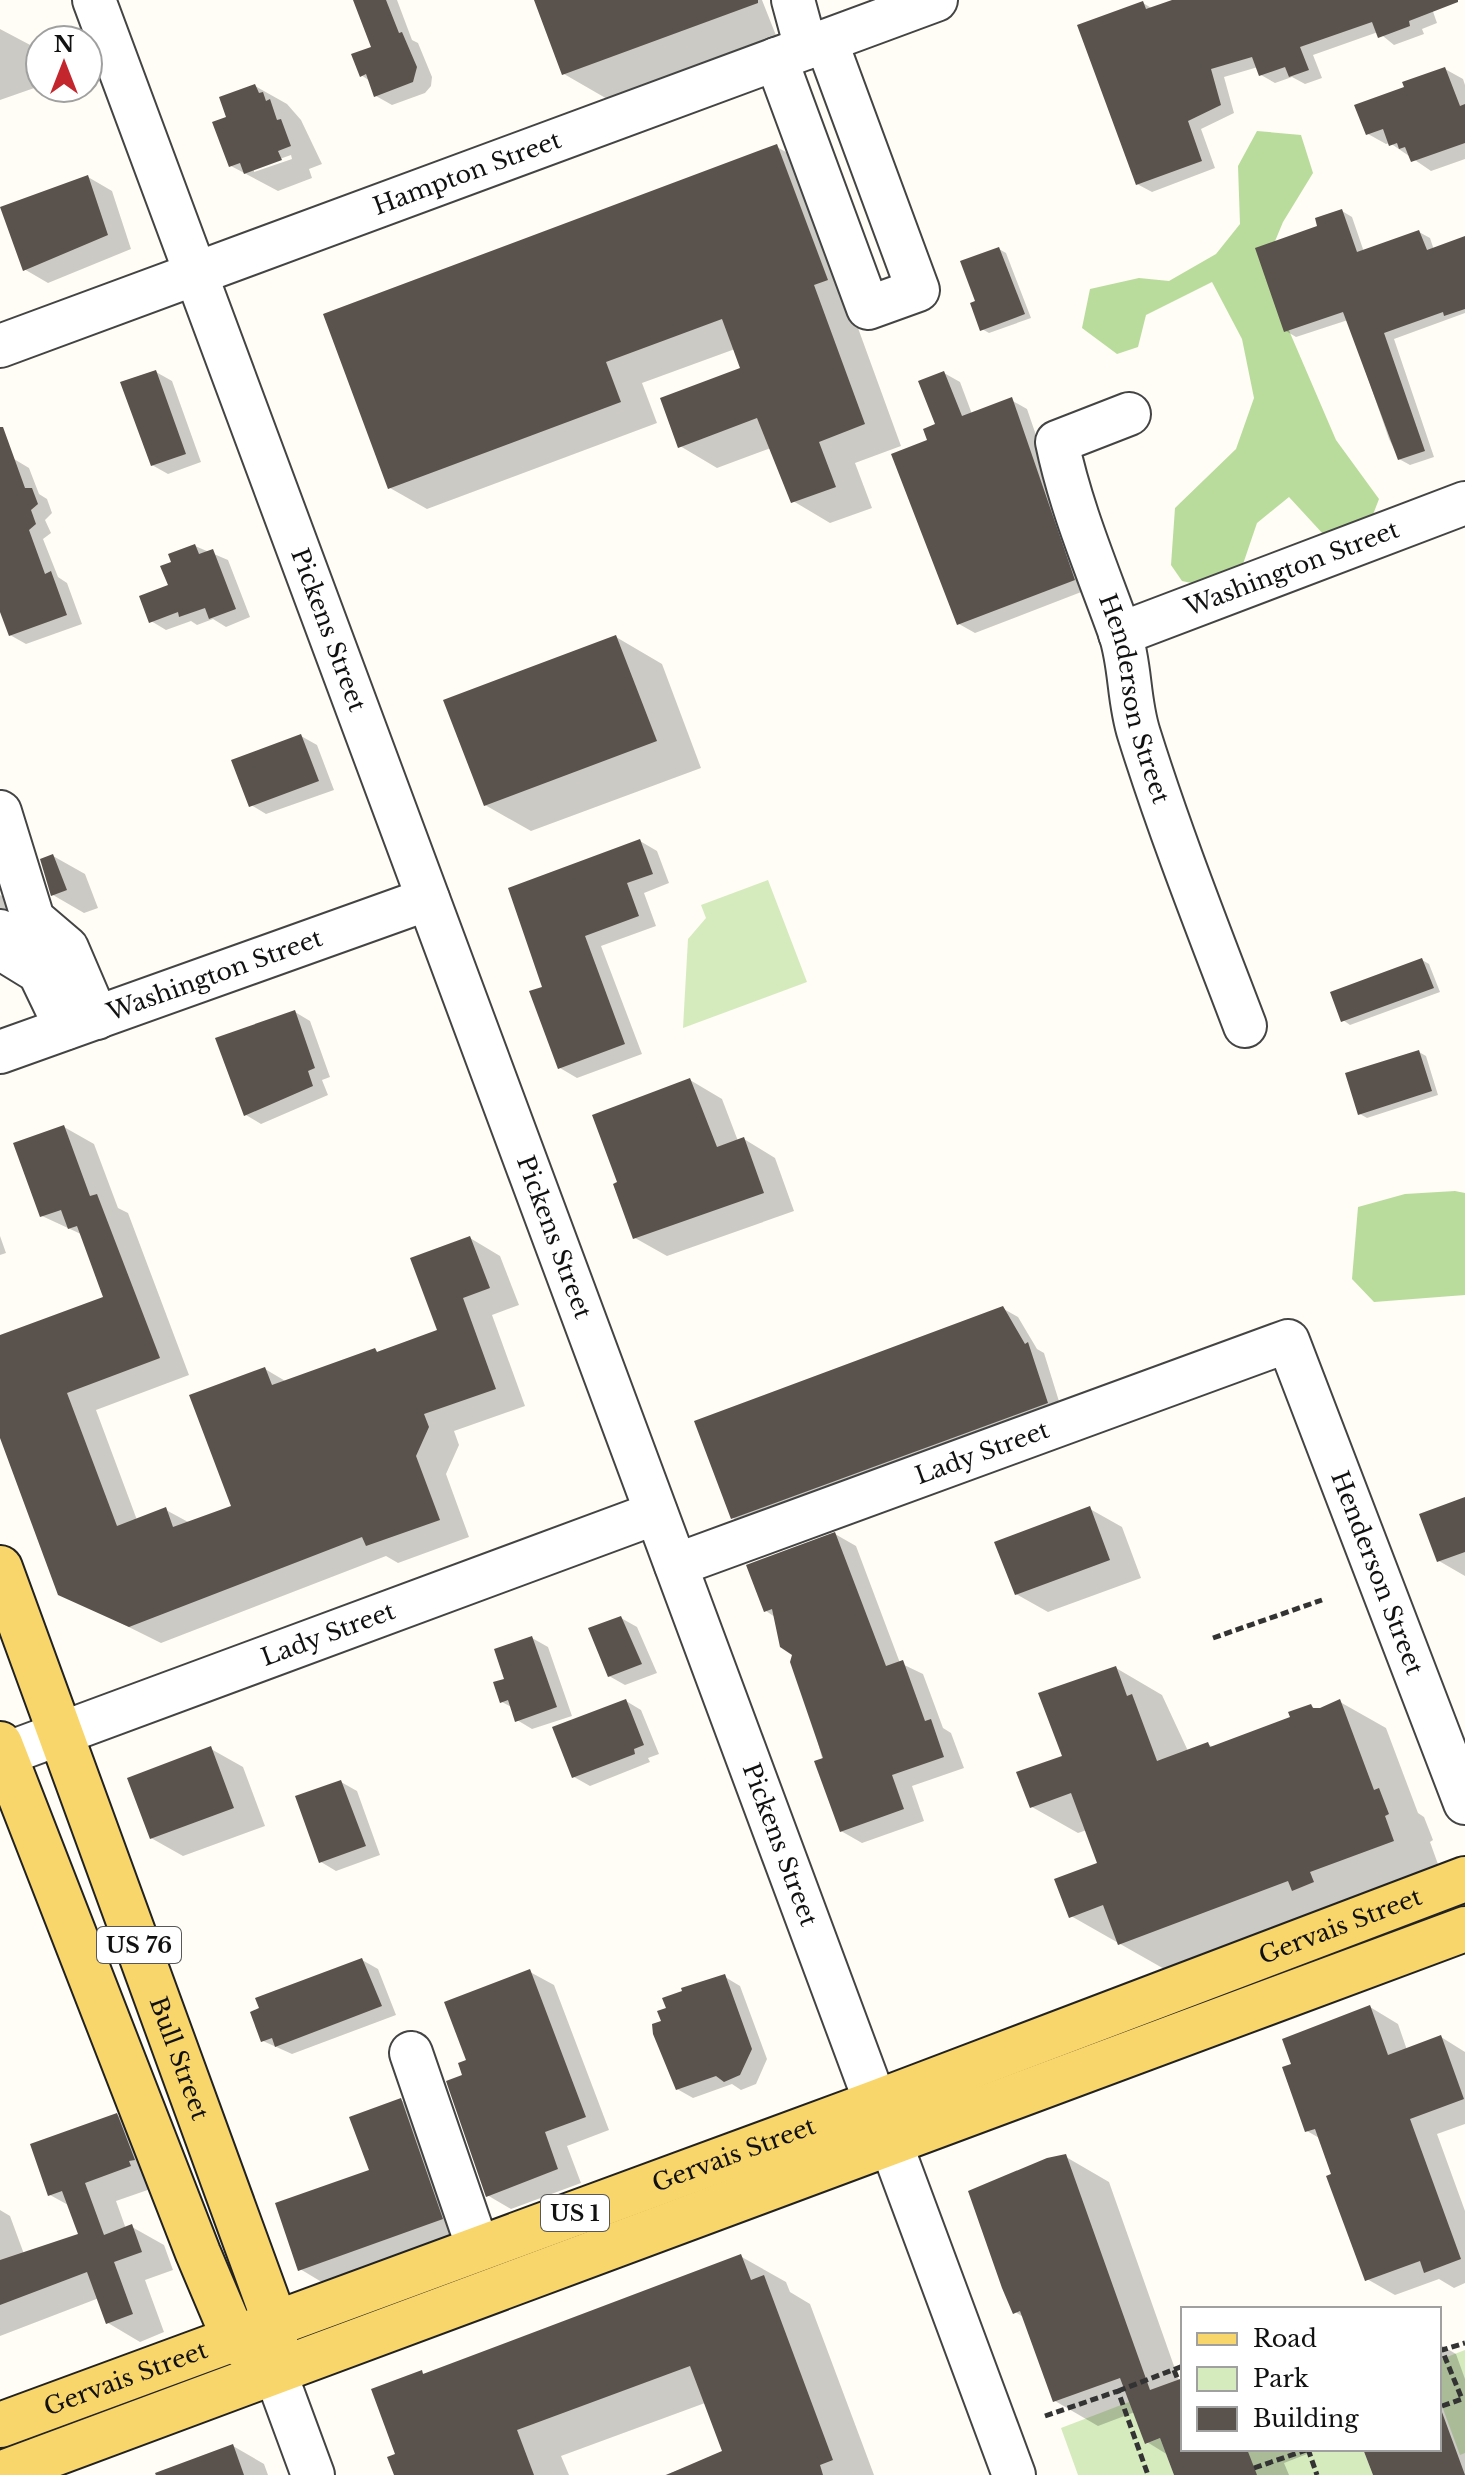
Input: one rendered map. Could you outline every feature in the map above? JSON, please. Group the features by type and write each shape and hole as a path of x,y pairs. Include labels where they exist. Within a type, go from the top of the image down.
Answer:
{"main road":[{"name":"Bull Street","path":"0,1568 275,2322 275,2372"},
{"name":"US 76","path":"1,1751 118,2053 234,2338 275,2372"},
{"name":"Gervais Street","path":"0,2425 875,2103 1465,1879"},
{"name":"Gervais Street","path":"0,2474 1465,1929"}],"street":[{"name":"Pickens Street","path":"94,0 1014,2475"},
{"path":"793,0 802,49 868,308 918,290 802,49"},
{"name":"Hampton Street","path":"0,346 936,0"},
{"name":"Henderson Street","path":"1129,414 1057,442 1076,518 1120,634 1128,662 1129,703 1162,808 1245,1026"},
{"name":"Washington Street","path":"1120,634 1465,503"},
{"path":"0,812 33,919 67,948 82,1023"},
{"path":"0,847 29,935 57,956 82,1023"},
{"path":"0,891 17,944 50,966 82,1023"},
{"name":"Washington Street","path":"0,1052 428,899"},
{"path":"0,931 8,953 39,972 82,1023"},
{"name":"Henderson Street","path":"1288,1341 1465,1803"},
{"name":"Lady Street","path":"676,1565 1288,1341"},
{"name":"Lady Street","path":"1,1751 62,1733 656,1513"},
{"path":"411,2053 478,2248"},
{"name":"Bull Street","path":"275,2372 313,2475"}],"path":[{"path":"1213,1638 1322,1600"},
{"path":"1442,2406 1462,2399 1442,2350 1465,2343"},
{"path":"1045,2416 1181,2367"},
{"path":"1174,2370 1178,2380"},
{"path":"1118,2391 1148,2475"},
{"path":"1254,2468 1302,2451"},
{"path":"1309,2451 1317,2475"}],"green space":[{"path":"1257,131 1301,135 1313,173 1283,222 1263,270 1336,440 1379,499 1369,525 1324,535 1289,497 1257,523 1242,567 1215,588 1182,581 1171,565 1175,508 1236,449 1254,398 1242,339 1212,282 1146,315 1138,347 1117,354 1082,328 1090,289 1139,278 1169,281 1216,254 1240,224 1238,166"},
{"path":"768,880 807,982 683,1028 688,939 706,918 701,905"},
{"path":"1465,1193 1465,1295 1374,1302 1352,1279 1358,1207 1405,1194"},
{"path":"1465,2350 1465,2453 1460,2455 1441,2403 1441,2359"},
{"path":"1129,2402 1146,2444 1160,2438 1174,2475 1078,2475 1061,2428"},
{"path":"1248,2451 1364,2451 1373,2475 1256,2475"}],"building":[{"path":"353,0 386,0 417,67 413,82 374,97 366,74 360,77 351,54 371,47"},
{"path":"534,0 758,0 758,3 562,75"},
{"path":"1172,0 1458,2 1409,21 1410,26 1378,38 1372,22 1300,47 1309,70 1289,77 1285,67 1259,76 1252,57 1211,69 1221,105 1188,121 1202,161 1136,185 1077,25 1143,1 1146,9"},
{"path":"1445,67 1460,106 1465,104 1465,143 1411,162 1405,147 1399,149 1397,143 1389,146 1383,129 1366,135 1354,105 1404,87 1402,82"},
{"path":"255,84 266,101 270,99 291,146 278,151 282,160 244,174 240,163 229,167 212,122 226,117 219,97"},
{"path":"777,144 828,280 814,285 865,424 819,442 836,487 791,503 757,418 678,448 660,398 740,368 722,319 606,362 621,402 388,489 323,314"},
{"path":"88,175 108,235 23,271 0,207"},
{"path":"1342,209 1357,252 1419,230 1427,250 1465,236 1465,309 1444,316 1443,312 1384,333 1425,451 1398,460 1343,312 1284,332 1255,248 1317,226 1315,218"},
{"path":"999,247 1025,314 980,331 970,303 975,301 960,261"},
{"path":"156,370 186,454 151,466 120,382"},
{"path":"944,371 962,416 1012,397 1075,580 957,625 891,454 927,440 923,429 935,424 918,381"},
{"path":"0,427 3,427 25,488 32,488 38,504 31,510 36,524 29,530 45,574 51,571 67,615 9,636 0,612"},
{"path":"195,544 199,554 213,549 236,609 209,619 205,608 179,617 178,612 149,623 139,596 168,585 160,566 171,562 168,554"},
{"path":"616,635 657,741 484,806 443,700"},
{"path":"301,734 319,781 249,807 231,760"},
{"path":"640,839 653,874 627,883 639,916 585,936 625,1044 558,1069 529,991 542,987 508,888"},
{"path":"53,854 67,890 51,896 40,859"},
{"path":"1422,958 1434,988 1341,1022 1330,992"},
{"path":"295,1010 315,1068 308,1071 313,1086 244,1116 215,1038"},
{"path":"1419,1050 1432,1091 1358,1115 1345,1073"},
{"path":"690,1078 717,1147 744,1137 764,1193 633,1239 613,1184 617,1182 592,1115"},
{"path":"64,1125 90,1196 97,1194 160,1358 67,1393 117,1526 166,1507 173,1527 231,1506 189,1395 265,1367 272,1385 375,1348 377,1352 437,1330 410,1258 470,1236 490,1288 463,1298 496,1389 424,1414 429,1427 416,1456 440,1520 366,1546 362,1537 129,1627 58,1595 0,1438 0,1335 103,1297 77,1226 68,1229 61,1210 40,1217 13,1143"},
{"path":"1003,1306 1025,1344 1028,1342 1048,1403 731,1519 694,1421"},
{"path":"1465,1497 1465,1552 1437,1562 1419,1514"},
{"path":"1090,1506 1110,1560 1015,1595 994,1542"},
{"path":"835,1532 886,1666 903,1660 925,1721 931,1719 944,1757 892,1775 904,1809 840,1832 814,1761 823,1758 790,1662 792,1655 780,1647 772,1609 764,1612 746,1565"},
{"path":"621,1616 642,1664 608,1677 588,1628"},
{"path":"532,1636 557,1707 515,1722 508,1700 500,1703 493,1682 504,1679 494,1649"},
{"path":"1116,1666 1127,1696 1132,1694 1157,1761 1208,1742 1210,1747 1290,1717 1288,1712 1311,1704 1313,1708 1320,1708 1340,1699 1374,1790 1379,1788 1389,1814 1385,1816 1394,1841 1310,1872 1314,1882 1292,1891 1288,1881 1118,1945 1103,1905 1069,1918 1054,1879 1097,1863 1071,1793 1030,1808 1016,1772 1062,1756 1038,1693"},
{"path":"626,1699 644,1745 634,1749 635,1754 572,1778 552,1727"},
{"path":"211,1746 234,1808 150,1839 127,1778"},
{"path":"341,1780 366,1846 319,1863 295,1796"},
{"path":"362,1958 382,2006 275,2047 272,2038 261,2042 250,2012 259,2008 255,1998"},
{"path":"530,1969 586,2117 545,2132 558,2169 486,2197 446,2081 462,2075 458,2063 466,2060 444,2002"},
{"path":"725,1974 752,2049 740,2075 724,2082 716,2076 676,2090 653,2034 652,2024 661,2021 657,2011 666,2008 662,1998 682,1991 681,1988"},
{"path":"1370,2005 1388,2055 1441,2035 1464,2099 1410,2119 1461,2259 1424,2273 1420,2261 1365,2281 1326,2176 1331,2174 1315,2129 1305,2132 1282,2067 1291,2064 1282,2039"},
{"path":"401,2098 443,2219 298,2271 275,2203 369,2170 349,2117"},
{"path":"117,2113 135,2160 129,2161 131,2166 85,2183 104,2235 132,2224 142,2252 114,2262 133,2314 106,2324 87,2272 0,2305 0,2260 78,2234 62,2191 48,2196 30,2144"},
{"path":"1066,2154 1150,2390 1181,2379 1181,2451 1248,2451 1257,2475 1174,2475 1160,2438 1145,2444 1120,2378 1053,2402 1020,2311 1013,2314 1002,2288 968,2191 1047,2158"},
{"path":"741,2254 751,2280 764,2275 833,2460 820,2465 823,2475 666,2475 722,2451 690,2366 517,2430 534,2475 394,2475 387,2457 395,2454 371,2389 422,2370 423,2374"},
{"path":"1441,2409 1465,2475 1373,2475 1364,2451 1441,2451"},
{"path":"233,2444 244,2475 155,2473"}]}
